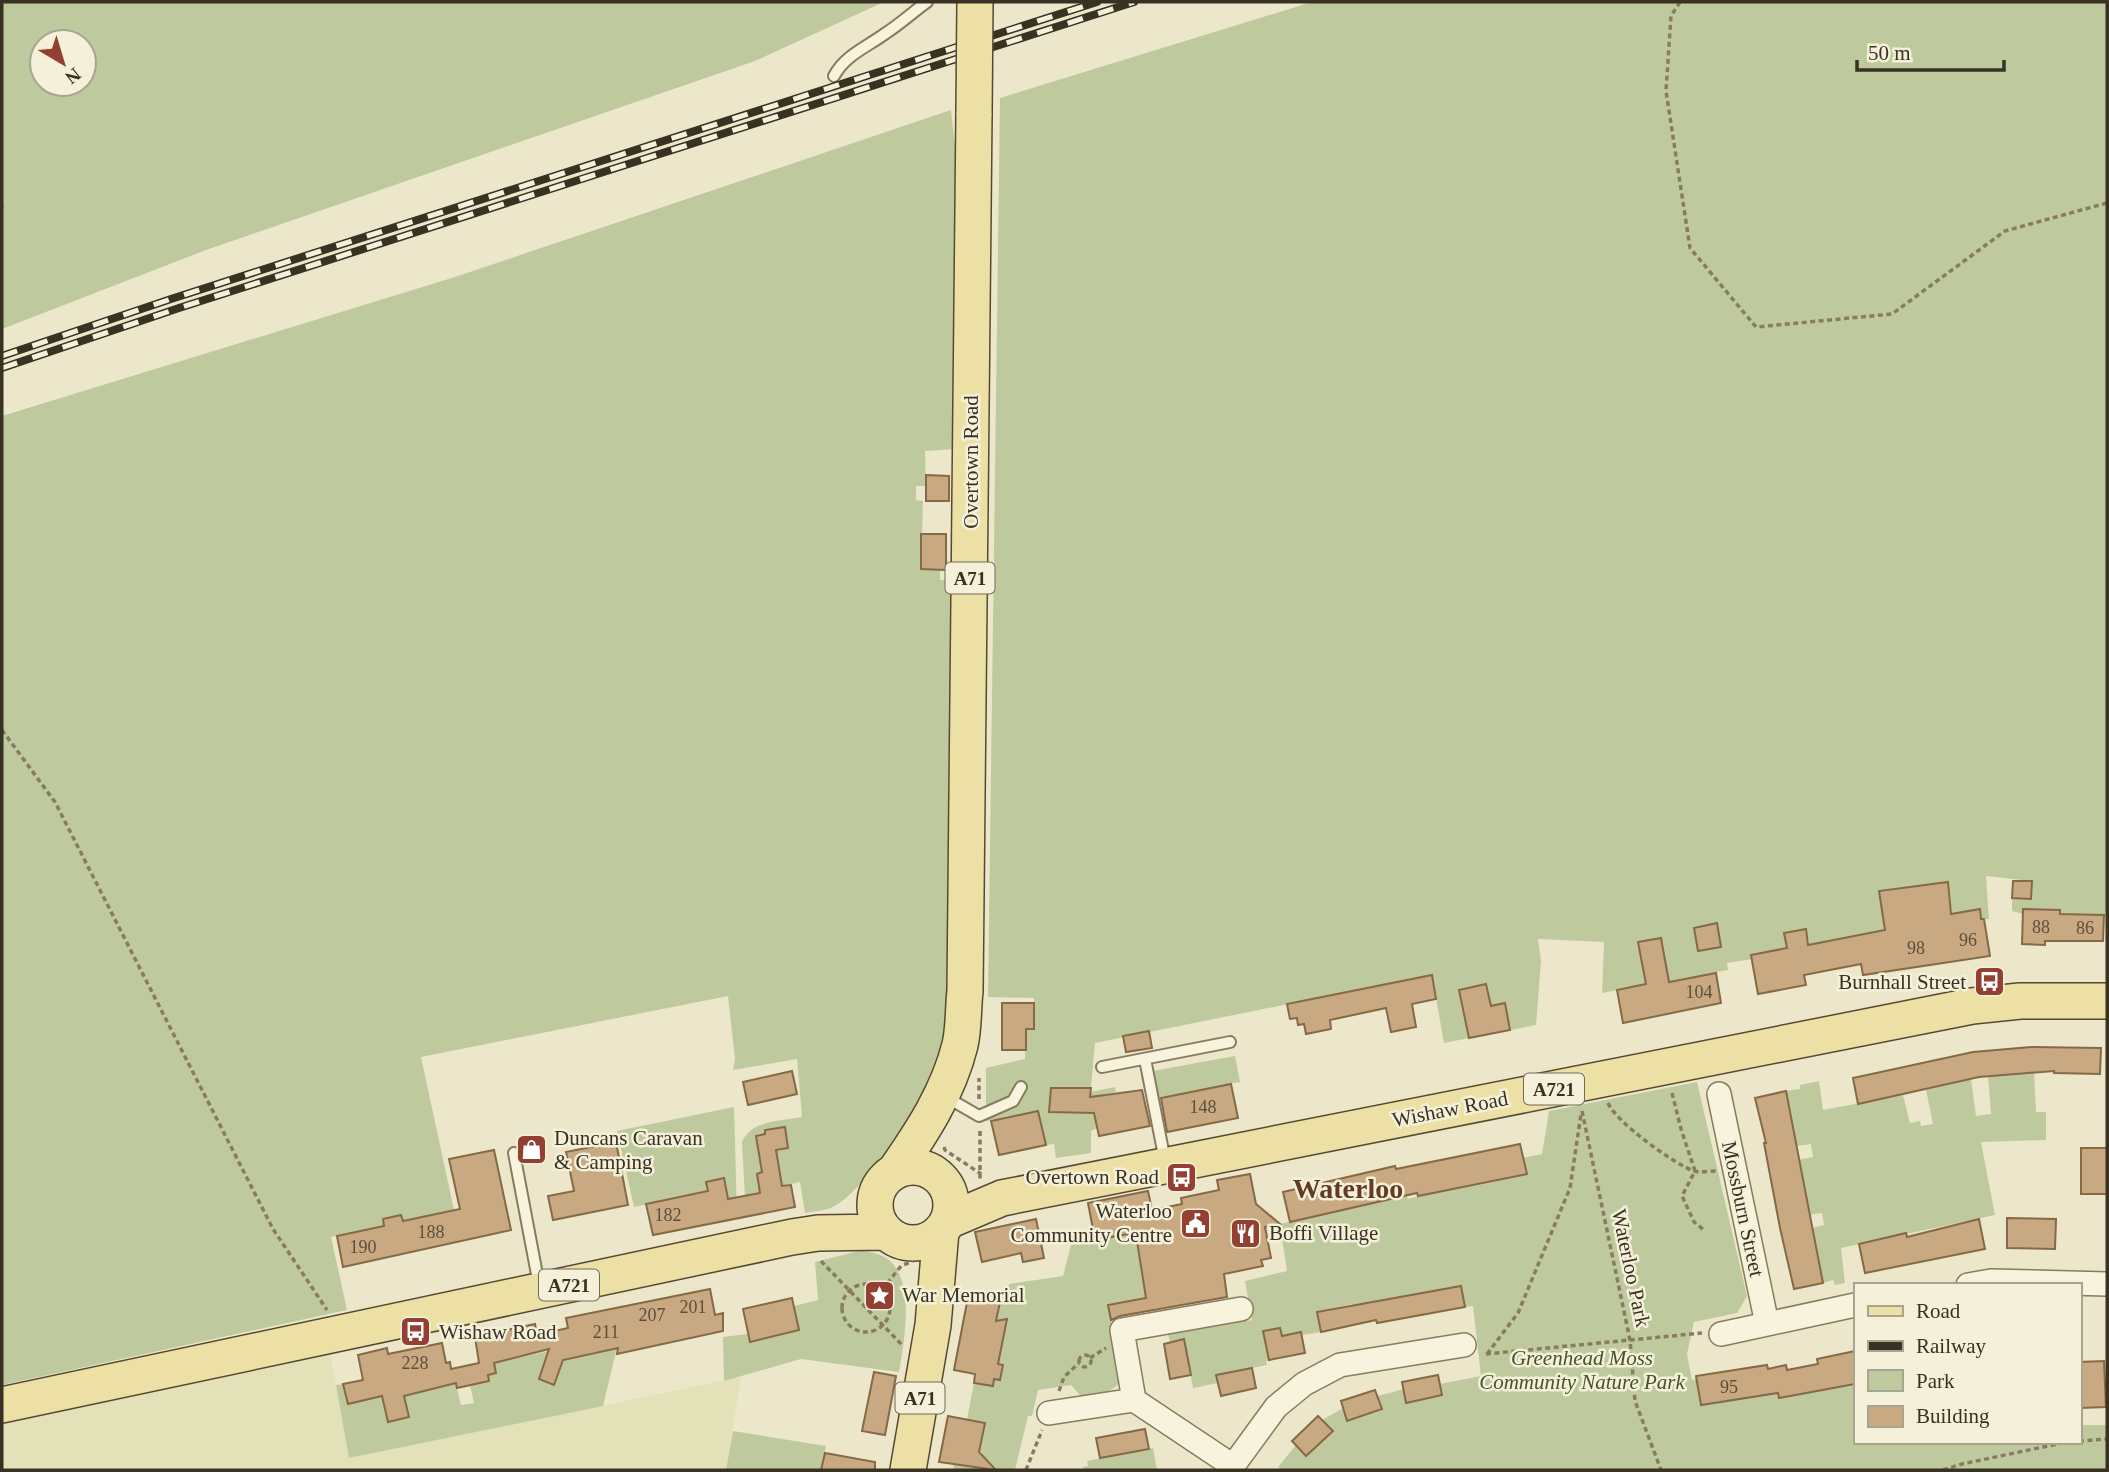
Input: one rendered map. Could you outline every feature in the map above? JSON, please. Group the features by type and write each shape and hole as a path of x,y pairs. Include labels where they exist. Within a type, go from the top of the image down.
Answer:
{"main road":[{"name":"Overtown Road","path":"938,1176 942,1108 960,1044 965,990 975,2"},
{"name":"Wishaw Road","path":"945,1226 986,1188 1166,1167 1339,1130 1972,1006 2020,1000 2107,1001"},
{"name":"Overtown Road","path":"885,1184 942,1108"},
{"path":"938,1176 951,1197 951,1209 945,1226 931,1239 920,1243 896,1237 877,1221 885,1184 915,1166 938,1176 986,1188"},
{"name":"A721","path":"805,1235 885,1184"},
{"name":"A71","path":"908,1470 933,1325 945,1226"},
{"name":"A721","path":"2,1405 805,1235 896,1237"},
{"name":"A71","path":"896,1237 933,1325"}],"street":[{"name":"Mossburn Street","path":"1719,1094 1767,1324"},
{"path":"1980,1283 2068,1283"},
{"path":"2081,1283 2107,1284"},
{"path":"1721,1334 1854,1305"},
{"path":"1134,1400 1122,1330 1241,1309"},
{"path":"1049,1413 1134,1400 1231,1468 1276,1407 1304,1384 1340,1366 1464,1345"}],"lane":[{"path":"834,76 839,66 857,51 927,2"},
{"path":"1102,1067 1230,1042"},
{"path":"1145,1059 1166,1167"},
{"path":"942,1108 986,1115 1013,1101 1021,1087"},
{"path":"513,1153 540,1291"}],"path":[{"path":"1680,2 1671,16 1666,91 1690,248 1756,327 1892,314 2005,231 2107,203"},
{"path":"2,730 55,802 273,1229 341,1332"},
{"path":"1666,1067 1681,1129 1696,1171 1682,1196 1694,1222 1704,1230"},
{"path":"979,1075 979,1116 986,1188"},
{"path":"1602,1080 1609,1107 1631,1130 1696,1171 1735,1171"},
{"path":"942,1108 946,1119 942,1138 945,1150 986,1188"},
{"name":"Waterloo Park","path":"1487,1354 1518,1313 1570,1188 1582,1111 1630,1340 1636,1401 1661,1470"},
{"path":"805,1235 821,1261 925,1370"},
{"path":"863,1284 877,1286 883,1291 890,1305 887,1320 883,1325 867,1332 851,1328 845,1322 841,1305 849,1290 863,1284"},
{"path":"1464,1345 1474,1354 1487,1354 1709,1332 1721,1334"},
{"path":"1026,1470 1064,1377 1079,1363"},
{"path":"2081,1441 2107,1439"},
{"path":"1943,1470 2057,1444"}],"green space":[{"path":"2,2 884,2 755,61 206,250 2,329"},
{"path":"1312,2 2107,2 2107,916 2023,914 2012,911 2012,898 2032,881 1986,876 1989,919 1981,919 1979,910 1912,930 1810,948 1806,929 1785,933 1787,948 1751,955 1752,959 1727,963 1728,970 1602,993 1604,942 1538,939 1541,961 1536,1025 1510,1030 1505,1004 1491,1006 1486,984 1459,990 1469,1038 1444,1043 1432,975 1095,1043 1091,1088 1051,1088 1051,1112 1090,1113 1090,1092 1115,1087 1116,1092 1105,1094 1107,1104 1097,1128 1091,1131 1091,1153 1056,1158 1054,1144 1046,1145 1038,1111 986,1121 986,1068 1025,1059 1026,1029 1034,1028 1034,998 988,997 1000,98"},
{"path":"951,110 958,172 955,449 925,451 926,486 916,486 916,500 923,501 921,569 940,569 940,580 953,580 946,1025 942,1049 932,1074 909,1117 878,1163 846,1198 831,1208 805,1213 800,1182 782,1186 779,1169 757,1173 760,1193 754,1194 746,1216 742,1142 752,1129 759,1125 802,1117 797,1059 733,1070 735,1059 728,996 421,1057 454,1210 403,1221 383,1219 383,1227 331,1237 347,1310 2,1385 2,416 455,277"},
{"path":"1235,1056 1240,1082 1158,1098 1153,1071"},
{"path":"2034,1073 2036,1112 2046,1112 2046,1140 1981,1142 1995,1215 1841,1248 1845,1283 1835,1285 1833,1280 1823,1283 1812,1228 1824,1225 1822,1213 1809,1215 1798,1160 1813,1157 1811,1144 1797,1146 1786,1091 1800,1089 1800,1085 1819,1081 1823,1110 1903,1095 1910,1123 1920,1121 1921,1126 1933,1124 1926,1090 1971,1079 1976,1116 1991,1114 1988,1076"},
{"name":"Greenhead Moss Community Nature Park","path":"1697,1082 1747,1296 1737,1313 1694,1322 1687,1354 1692,1380 1697,1379 1701,1404 1744,1371 1750,1398 1778,1393 1779,1398 1802,1394 1853,1359 1854,1444 2081,1444 2081,1425 2107,1425 2107,1470 1284,1470 1278,1467 1296,1445 1306,1456 1332,1432 1322,1420 1343,1408 1348,1421 1382,1409 1378,1396 1404,1389 1407,1402 1442,1395 1440,1384 1481,1376 1473,1306 1465,1307 1461,1287 1412,1312 1408,1295 1373,1302 1355,1320 1352,1304 1317,1312 1321,1332 1278,1335 1264,1332 1269,1360 1266,1361 1267,1365 1217,1375 1218,1383 1193,1388 1184,1340 1170,1342 1168,1334 1252,1320 1245,1281 1287,1271 1280,1224 1406,1195 1408,1199 1471,1183 1472,1186 1479,1185 1527,1174 1523,1158 1542,1154 1549,1111"},
{"path":"734,1107 737,1217 732,1218 724,1178 706,1182 710,1202 684,1196 634,1207 617,1131"},
{"path":"1134,1233 1135,1241 1148,1239 1174,1293 1109,1305 1119,1383 1106,1392 1091,1395 1080,1395 1071,1385 1038,1390 1032,1416 1028,1416 1015,1470 953,1470 954,1464 983,1469 987,1467 988,1461 981,1457 982,1452 969,1450 971,1440 981,1442 985,1423 967,1419 974,1383 993,1386 994,1379 1003,1365 998,1364 996,1324 1000,1303 986,1300 987,1291 1008,1294 1009,1284 1063,1276 1071,1245"},
{"path":"863,1250 887,1258 893,1264 903,1287 906,1316 899,1372 801,1359 724,1381 723,1337 748,1334 750,1341 799,1330 794,1306 818,1300 815,1262"},
{"path":"619,1339 603,1406 349,1458 336,1385 412,1379 415,1393 432,1389 429,1375 455,1380 461,1405 474,1403 470,1385 487,1373 491,1364 549,1351 559,1361 592,1354","holes":["545,1362 560,1367 554,1384 539,1379"]},
{"path":"330,1353 350,1458 741,1377 726,1470 2,1470 2,1423"},
{"path":"733,1431 826,1446 821,1470 726,1470"},
{"path":"1153,1448 1157,1470 1084,1470 1083,1467 1088,1466 1087,1461"}],"building":[{"path":"926,475 949,476 949,501 926,501"},
{"path":"921,534 946,534 946,570 921,569"},
{"path":"2013,881 2032,881 2031,899 2012,898"},
{"path":"1948,882 1951,914 1980,909 1990,956 1863,975 1861,964 1804,975 1806,985 1758,994 1751,955 1787,948 1784,933 1806,929 1808,945 1885,930 1879,891"},
{"path":"2023,909 2060,910 2060,914 2104,915 2103,941 2045,941 2045,945 2022,944"},
{"path":"1717,923 1721,947 1698,951 1694,928"},
{"path":"1661,938 1669,982 1716,973 1721,1003 1623,1023 1617,990 1646,984 1638,942"},
{"path":"1432,975 1436,999 1412,1004 1416,1027 1391,1032 1386,1008 1330,1020 1331,1029 1306,1034 1304,1024 1298,1025 1297,1018 1290,1019 1287,1004"},
{"path":"1486,984 1491,1006 1505,1003 1510,1030 1469,1038 1459,990"},
{"path":"1002,1003 1034,1003 1034,1029 1026,1029 1026,1050 1002,1050"},
{"path":"1149,1031 1152,1048 1126,1052 1123,1036"},
{"path":"2031,1047 2101,1048 2100,1074 2054,1071 1979,1077 1858,1104 1853,1078 1973,1052"},
{"path":"792,1071 797,1094 748,1105 743,1082"},
{"path":"1231,1084 1238,1118 1167,1132 1161,1098"},
{"path":"1051,1088 1091,1088 1090,1097 1142,1090 1150,1126 1099,1136 1094,1113 1049,1112"},
{"path":"1786,1091 1823,1283 1794,1289 1755,1098"},
{"path":"1038,1111 1046,1145 999,1155 991,1121"},
{"path":"785,1127 788,1148 776,1150 782,1186 791,1185 795,1207 653,1235 646,1204 708,1191 706,1182 724,1178 728,1199 760,1193 757,1174 762,1172 756,1136 765,1134 765,1130"},
{"path":"616,1142 628,1205 553,1220 548,1196 574,1191 566,1152"},
{"path":"1520,1144 1527,1174 1418,1196 1417,1193 1290,1222 1283,1192 1395,1166 1396,1169"},
{"path":"2081,1148 2107,1148 2107,1194 2081,1194"},
{"path":"494,1150 511,1230 343,1267 337,1236 384,1226 383,1219 401,1215 403,1221 460,1209 449,1159"},
{"path":"1250,1174 1256,1204 1280,1224 1265,1227 1271,1258 1261,1260 1263,1266 1224,1274 1227,1297 1120,1316 1111,1320 1108,1305 1146,1298 1137,1241 1134,1233 1095,1240 1088,1203 1148,1191 1152,1210 1182,1204 1181,1198 1219,1190 1217,1180"},
{"path":"2007,1218 2056,1219 2055,1249 2007,1248"},
{"path":"1036,1219 1044,1258 1023,1262 1021,1253 982,1262 975,1232"},
{"path":"1979,1219 1985,1249 1865,1273 1859,1244 1906,1233 1907,1237"},
{"path":"1461,1286 1465,1307 1377,1323 1376,1320 1321,1332 1317,1312"},
{"path":"710,1289 715,1315 723,1313 723,1331 617,1354 618,1348 563,1360 554,1385 539,1379 549,1349 494,1363 496,1373 488,1375 489,1381 457,1388 456,1383 404,1396 409,1417 388,1422 382,1396 348,1404 343,1384 363,1380 358,1355 387,1348 388,1354 442,1343 446,1363 450,1362 451,1369 479,1363 475,1337 535,1324 537,1335 568,1328 566,1318"},
{"path":"968,1297 1000,1302 996,1321 1007,1319 998,1364 1003,1365 1000,1380 994,1379 993,1386 974,1383 975,1374 954,1370"},
{"path":"792,1298 799,1330 750,1342 743,1309"},
{"path":"1280,1328 1282,1336 1301,1332 1305,1353 1269,1360 1263,1331"},
{"path":"1184,1339 1191,1375 1170,1379 1164,1344"},
{"path":"1854,1351 1854,1384 1779,1398 1778,1393 1701,1405 1696,1376 1767,1365 1768,1369 1786,1365 1787,1370 1818,1364 1817,1359"},
{"path":"2104,1361 2106,1407 2081,1408 2081,1362"},
{"path":"1252,1368 1256,1388 1221,1396 1216,1375"},
{"path":"874,1372 896,1376 885,1435 862,1431"},
{"path":"1438,1375 1442,1395 1406,1403 1402,1382"},
{"path":"1375,1390 1382,1409 1347,1421 1341,1401"},
{"path":"948,1416 985,1423 979,1452 996,1470 939,1462"},
{"path":"1318,1416 1333,1431 1306,1456 1292,1441"},
{"path":"1145,1429 1149,1449 1100,1458 1096,1438"},
{"path":"825,1453 875,1462 875,1470 821,1470"}],"railway":[{"path":"2,356 171,299 1097,2"},
{"path":"2,368 179,308 1134,2"}],"place":[{"name":"Burnhall Street","path":"1989,982"},
{"name":"Duncans Caravan & Camping","path":"531,1150"},
{"name":"Overtown Road","path":"1182,1177"},
{"name":"Waterloo Community Centre","path":"1195,1223"},
{"name":"Boffi Village","path":"1246,1233"},
{"name":"War Memorial","path":"879,1295"},
{"name":"Wishaw Road","path":"416,1332"}],"district":[{"name":"Waterloo","path":"1348,1188"}]}
